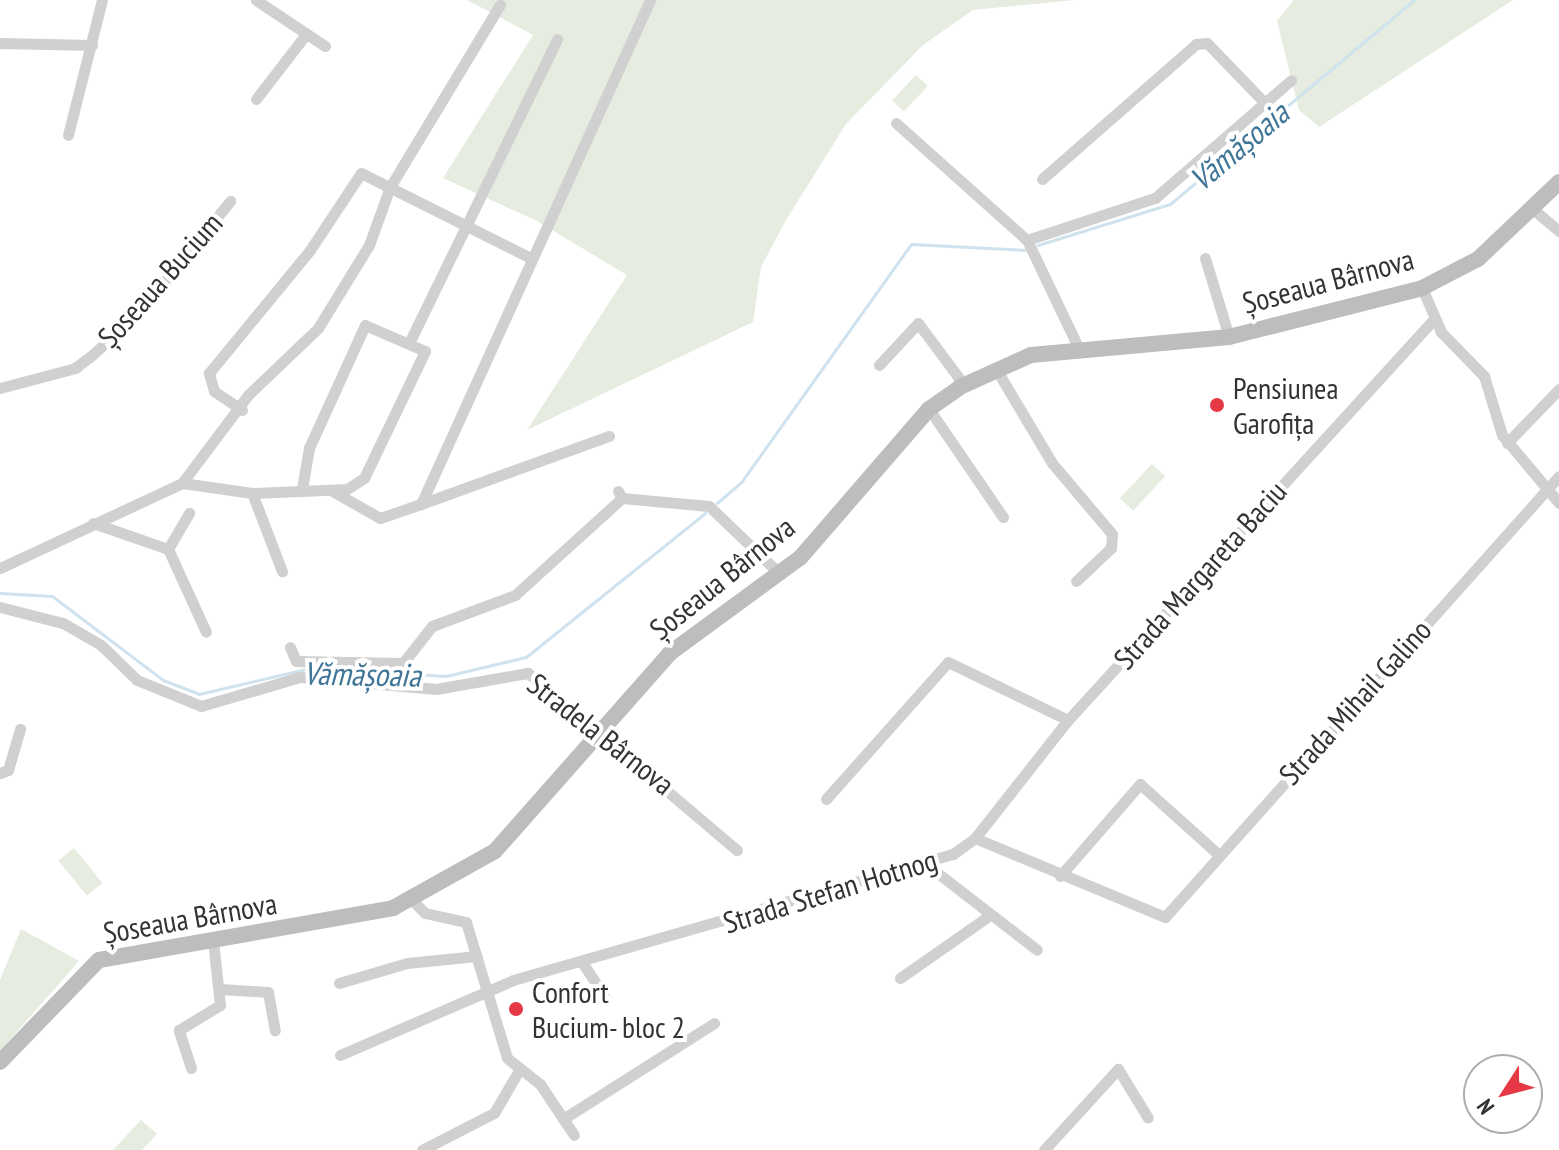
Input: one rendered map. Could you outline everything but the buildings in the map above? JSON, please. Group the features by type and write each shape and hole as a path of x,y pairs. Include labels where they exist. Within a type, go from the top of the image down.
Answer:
{"main road":[{"name":"Șoseaua Bârnova","path":"0,1062 88,966 413,901 495,851 599,729 681,644 780,574 929,409 964,385 996,369 1079,349 1229,337 1422,288 1478,259 1534,210 1559,182"}],"street":[{"path":"68,135 102,0"},
{"path":"256,0 325,46"},
{"path":"421,504 542,231 650,0"},
{"path":"0,568 27,561 93,523 182,483 242,410 262,379 318,328 369,245 390,187 500,5"},
{"path":"256,99 306,34"},
{"path":"409,343 461,224 557,39"},
{"path":"0,43 92,45"},
{"path":"1042,179 1196,44 1207,43 1265,103"},
{"path":"1027,240 1155,198 1291,80"},
{"path":"896,123 1027,240 1079,349"},
{"path":"242,410 214,391 209,373 310,250 361,173 531,258"},
{"name":"Șoseaua Bucium","path":"0,388 75,368 92,355 138,314 230,201"},
{"path":"1534,210 1559,231"},
{"path":"1205,258 1229,337"},
{"path":"1422,288 1434,319 1478,365 1507,443 1559,503"},
{"name":"Strada Margareta Baciu","path":"975,838 1068,720 1434,319"},
{"path":"879,365 918,323 964,385"},
{"path":"302,489 330,397 362,329 374,325 425,351 364,478 334,492"},
{"path":"996,369 1052,463 1112,534 1111,548 1076,581"},
{"path":"1507,443 1559,389"},
{"path":"929,409 1003,517"},
{"path":"182,483 252,493 302,489 334,492 380,518 609,436"},
{"name":"Strada Mihail Galino","path":"1165,917 1559,476"},
{"path":"252,493 282,571"},
{"path":"290,647 296,661 403,663 432,626 515,595 620,495 709,506 780,574"},
{"path":"168,549 189,513"},
{"path":"93,523 168,549 206,632"},
{"name":"Stradela Bârnova","path":"0,607 44,614 87,635 137,680 182,703 201,706 300,677 436,689 519,670 599,729 737,850"},
{"path":"826,799 948,662 1068,720"},
{"path":"0,773 10,766 20,729"},
{"path":"1060,876 1140,784 1219,855"},
{"name":"Strada Stefan Hotnog","path":"340,1055 485,995 582,962 953,854 975,838 1060,876 1165,917"},
{"path":"922,861 1037,950"},
{"path":"413,901 425,913 466,922 485,995 518,1072 540,1084 574,1135"},
{"path":"900,978 990,915"},
{"path":"191,1068 179,1030 216,1009 220,989 213,941"},
{"path":"339,983 407,963 477,956"},
{"path":"582,962 606,999"},
{"path":"220,989 268,992 275,1030"},
{"path":"563,1119 714,1023"},
{"path":"1044,1150 1118,1069 1148,1118"},
{"path":"422,1150 494,1113 518,1072"}],"shaded area":[{"path":"467,0 1075,0 973,10 923,45 846,124 786,220 761,267 753,322 527,430 627,275 537,221 443,178 533,35"},
{"path":"1294,0 1513,0 1319,127 1299,110 1277,21"},
{"path":"916,75 928,86 904,112 892,101"},
{"path":"1152,464 1165,476 1133,511 1120,498"},
{"path":"74,848 102,883 87,896 58,861"},
{"path":"21,929 79,961 0,1051 0,980"},
{"path":"141,1120 157,1134 142,1150 113,1150"}],"waterway":[{"name":"Vămășoaia","path":"1038,245 1170,204 1414,0"},
{"name":"Vămășoaia","path":"717,503 742,481 911,244 1025,250"},
{"name":"Vămășoaia","path":"0,593 52,596 163,680 199,694 310,668 446,676 526,657 705,513"}],"place":[{"name":"Pensiunea Garofița","path":"1217,405"},
{"name":"Confort Bucium- bloc 2","path":"516,1009"}]}
